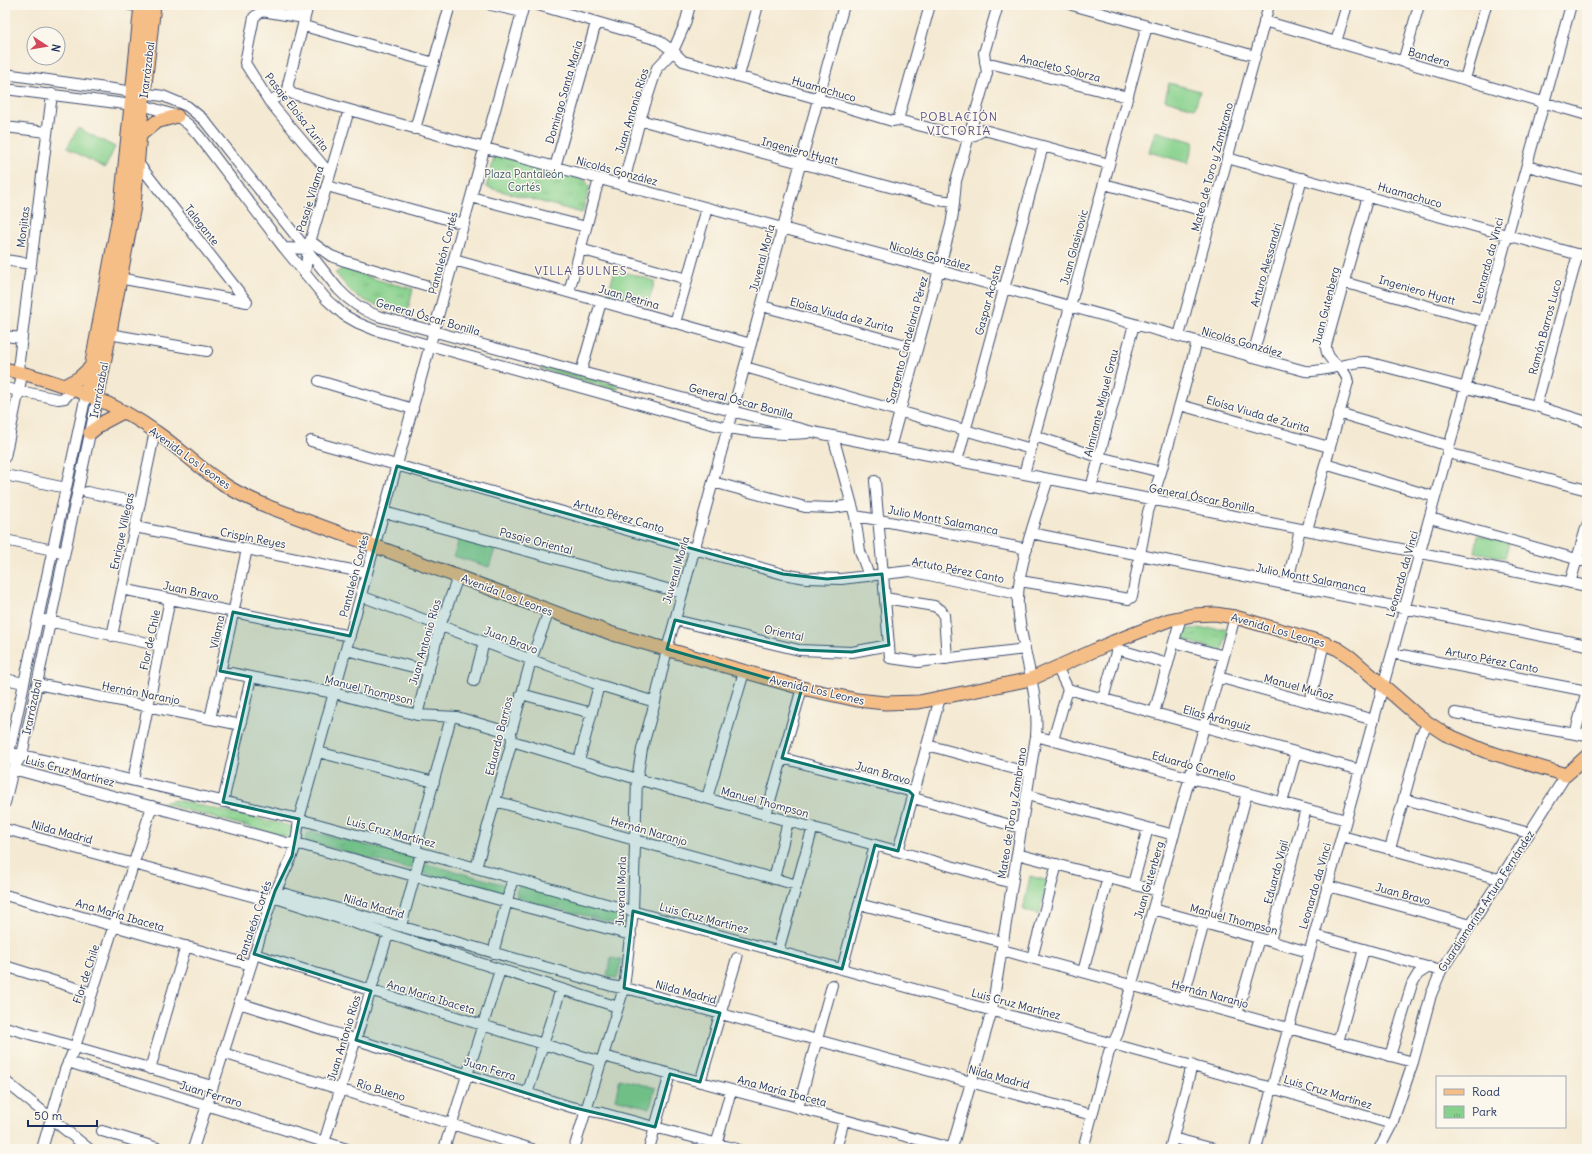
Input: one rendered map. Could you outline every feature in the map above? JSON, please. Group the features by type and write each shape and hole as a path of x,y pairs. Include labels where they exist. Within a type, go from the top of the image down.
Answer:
{"main road":[{"name":"Irarrázabal","path":"92,397 92,366 121,205 137,98 144,6"},
{"name":"Irarrázabal","path":"92,397 109,334 119,278 131,227 138,163 139,136 137,98"},
{"path":"139,136 156,122 177,116"},
{"path":"68,388 92,366"},
{"name":"Avenida Los Leones","path":"5,369 20,372 68,388 92,397 123,412 155,431 222,483 239,493 270,507 613,634 821,693 871,702 902,703 940,698 1031,679 1115,646 1181,617 1206,614 1235,617 1324,643 1338,649 1383,684 1428,724 1444,734 1468,745 1566,775"},
{"path":"90,433 104,422 123,412"},
{"name":"Guardiamarina Arturo Fernández","path":"1566,775 1587,756"}],"street":[{"path":"269,101 289,91 288,84 308,5"},
{"path":"415,129 450,5"},
{"path":"490,5 523,9"},
{"name":"Huamachuco","path":"538,5 658,40 673,51 682,61 739,76 892,122 898,120 969,138"},
{"name":"Juan Antonio Ríos","path":"624,185 640,120 657,68 673,51 685,24 690,5"},
{"path":"739,76 758,5"},
{"name":"Juvenal Morla","path":"574,1149 624,988 632,911 637,779 642,749 655,702 667,649 844,5"},
{"path":"898,120 930,5"},
{"name":"Sargento Candelaria Pérez","path":"890,448 952,219 956,181 987,73 984,53 998,5"},
{"path":"1072,5 1255,56"},
{"name":"Mateo de Toro y Zambrano","path":"1179,336 1269,5"},
{"path":"1336,42 1346,5"},
{"path":"1403,62 1419,5"},
{"path":"1465,79 1486,5"},
{"name":"Leonardo da Vinci","path":"1256,1149 1288,1028 1571,5"},
{"name":"Pantaleón Cortés","path":"192,1149 273,895 287,868 296,844 299,819 523,9"},
{"name":"Pasaje Eloisa Zurita","path":"304,22 262,11 254,17 245,63 269,101 330,174"},
{"path":"304,22 434,63"},
{"name":"Domingo Santa María","path":"555,167 596,22"},
{"name":"Bandera","path":"1264,22 1587,115"},
{"name":"Juan Glasinovic","path":"1024,474 1147,26"},
{"name":"Anacleto Solorza","path":"986,62 1128,97"},
{"name":"General Óscar Bonilla","path":"5,74 137,98 177,116 189,125 199,136 304,274 327,300 344,315 358,323 375,330 728,428 768,434 797,434 813,432"},
{"name":"General Óscar Bonilla","path":"5,89 52,94 172,98 187,106 199,115 309,245 338,289 351,302 365,311 378,316 581,372 813,432 1587,586"},
{"name":"Nicolás González","path":"289,91 293,94 415,129 938,270 1305,372 1320,372 1359,361 1367,362 1536,406 1587,422"},
{"name":"Monjitas","path":"5,454 21,380 19,361 52,94"},
{"name":"Pasaje Vilama","path":"304,274 309,245 350,110"},
{"name":"Ingeniero Hyatt","path":"640,120 938,200 954,202"},
{"path":"5,127 47,132"},
{"path":"969,138 984,130 1109,164"},
{"name":"Gaspar Acosta","path":"957,461 1043,146"},
{"name":"Huamachuco","path":"1227,158 1582,256"},
{"name":"Talagante","path":"119,278 247,302 138,163"},
{"path":"1527,166 1587,182"},
{"name":"Arturo Alessandri","path":"1252,358 1302,178"},
{"path":"568,292 599,179"},
{"path":"1104,184 1212,213"},
{"path":"327,186 464,224"},
{"name":"Juan Gutenberg","path":"1287,585 1303,530 1325,464 1348,382 1346,376 1328,358 1326,350 1368,196"},
{"path":"471,197 586,227"},
{"path":"675,323 707,208"},
{"name":"General Óscar Bonilla","path":"309,245 345,261 425,285"},
{"name":"Pasaje Vilama","path":"284,248 309,245"},
{"path":"580,249 687,279"},
{"name":"Ramón Barros Luco","path":"1536,406 1582,256"},
{"path":"5,260 31,264"},
{"name":"Juan Petrina","path":"454,260 751,344"},
{"name":"Ingeniero Hyatt","path":"1344,282 1484,322"},
{"path":"581,372 601,302"},
{"name":"Eloísa Viuda de Zurita","path":"762,306 917,348"},
{"name":"Almirante Miguel Grau","path":"1091,488 1134,324"},
{"path":"109,334 207,351"},
{"path":"5,336 22,338"},
{"path":"1140,555 1148,512 1153,500 1197,342"},
{"path":"745,367 1031,449"},
{"path":"319,381 413,409"},
{"path":"5,388 62,399 68,395 68,388"},
{"name":"Irarrázabal","path":"10,773 22,754 90,433 92,397"},
{"name":"Irarrázabal","path":"5,803 10,773 7,753 24,683 66,488 92,397"},
{"name":"Eloísa Viuda de Zurita","path":"1180,405 1329,447"},
{"path":"1339,413 1448,450 1587,490"},
{"name":"Enrique Villegas","path":"112,636 155,431"},
{"path":"833,436 855,516 860,551 869,576"},
{"name":"General Óscar Bonilla","path":"1035,436 1099,457 1161,472"},
{"name":"Artuto Pérez Canto","path":"311,441 794,577 827,579 917,572 1018,594"},
{"path":"1325,464 1435,497"},
{"path":"5,475 66,488"},
{"name":"Mateo de Toro y Zambrano","path":"953,1149 992,1010 1036,736 1037,714 1024,649 1018,608 1018,594 1027,549 1048,479"},
{"path":"875,481 890,658 918,662 1024,649"},
{"path":"713,482 806,507 828,508 852,505"},
{"path":"87,492 140,503"},
{"name":"Pasaje Oriental","path":"384,512 682,594"},
{"name":"Julio Montt Salamanca","path":"855,516 1027,549"},
{"path":"1430,518 1582,561"},
{"path":"1570,583 1582,561 1587,525"},
{"name":"Crispín Reyes","path":"135,527 367,573"},
{"name":"Julio Montt Salamanca","path":"1031,534 1587,645"},
{"path":"5,540 65,552"},
{"name":"Vilama","path":"210,719 247,549"},
{"name":"Artuto Pérez Canto","path":"1020,581 1129,599 1132,597 1140,555"},
{"name":"Juan Antonio Ríos","path":"417,715 440,626 458,577"},
{"name":"Juan Bravo","path":"122,589 350,636"},
{"name":"Juan Bravo","path":"361,596 599,685 655,702"},
{"path":"886,598 934,606 940,610 944,616 947,659"},
{"name":"Flor de Chile","path":"132,780 170,599"},
{"name":"Eduardo Barrios","path":"476,868 495,801 531,660 548,611"},
{"path":"1154,713 1181,617"},
{"name":"Juan Gutenberg","path":"1083,1149 1109,1052 1118,1033 1132,985 1235,617"},
{"path":"38,619 161,646"},
{"name":"Oriental","path":"675,620 799,650 852,652 889,645"},
{"path":"474,681 484,642"},
{"path":"1174,642 1224,656"},
{"path":"1310,702 1324,643"},
{"path":"1103,699 1115,646 1168,664"},
{"path":"346,650 429,671"},
{"name":"Arturo Pérez Canto","path":"1392,653 1587,690"},
{"path":"1053,740 1068,689 1057,668"},
{"name":"Manuel Thompson","path":"220,671 334,693 417,715 461,718 579,761 637,779 1012,883"},
{"path":"707,798 744,672"},
{"path":"223,802 251,677"},
{"name":"Manuel Muñoz","path":"1218,677 1374,720"},
{"path":"5,679 24,683"},
{"name":"Hernán Naranjo","path":"37,684 240,726"},
{"path":"579,761 599,685"},
{"path":"766,815 802,688"},
{"name":"Elías Aránguiz","path":"1068,689 1360,770"},
{"path":"1575,734 1587,690"},
{"path":"522,694 592,713"},
{"path":"898,851 940,698"},
{"path":"1455,713 1587,736"},
{"path":"400,926 415,876 418,852 434,782 452,717"},
{"path":"1390,849 1421,735 1428,724"},
{"name":"Eduardo Cornelio","path":"1036,736 1346,820"},
{"path":"927,745 1030,773"},
{"path":"318,752 434,782"},
{"path":"1282,803 1296,752"},
{"name":"Luis Cruz Martínez","path":"7,753 22,754 299,819 1272,1088 1392,1124"},
{"name":"Juan Bravo","path":"782,758 909,791 918,799 1021,828"},
{"name":"Luis Cruz Martínez","path":"10,773 152,806 630,935"},
{"name":"Guardiamarina Arturo Fernández","path":"1379,1149 1392,1124 1413,1062 1431,996 1441,970 1566,775"},
{"path":"1184,999 1247,793"},
{"path":"1027,795 1174,835"},
{"path":"1404,799 1529,834"},
{"name":"Hernán Naranjo","path":"495,801 797,885"},
{"name":"Flor de Chile","path":"42,1149 68,1062 75,1047 152,806"},
{"name":"Eduardo Vigil","path":"1270,941 1306,809"},
{"path":"774,879 788,821"},
{"path":"778,951 813,828"},
{"path":"1133,884 1148,828"},
{"name":"Nilda Madrid","path":"5,829 263,899 273,895 400,926 612,986 720,1013 1092,1114"},
{"path":"1342,836 1500,879"},
{"path":"842,969 875,845"},
{"path":"1017,854 1158,891"},
{"path":"1032,958 1057,864"},
{"path":"1083,972 1108,877"},
{"path":"493,953 513,878"},
{"name":"Juan Bravo","path":"1328,886 1471,925"},
{"name":"Ana María Ibaceta","path":"5,895 251,965"},
{"name":"Nilda Madrid","path":"273,895 279,899 618,1007"},
{"name":"Hernán Naranjo","path":"859,904 1002,946 1032,958 1413,1062"},
{"name":"Manuel Thompson","path":"1153,909 1309,952"},
{"name":"Juan Antonio Ríos","path":"323,1146 388,934"},
{"path":"1314,935 1441,970"},
{"path":"1238,1014 1259,938"},
{"path":"150,1069 186,946"},
{"path":"1338,1042 1364,949"},
{"name":"Ana María Ibaceta","path":"254,954 544,1044 670,1074 953,1149"},
{"path":"700,1082 737,958"},
{"path":"5,966 92,993"},
{"name":"Guardiamarina Arturo Fernández","path":"1390,1056 1412,984 1418,974 1429,967"},
{"path":"444,1149 500,970"},
{"path":"798,1108 832,984"},
{"path":"528,1094 561,989"},
{"name":"Juan Ferra","path":"239,1003 571,1107 655,1127 716,1146 737,1149"},
{"name":"Juan Ferraro","path":"5,1027 212,1086"},
{"name":"Río Bueno","path":"223,1054 532,1149"},
{"name":"Juan Ferraro","path":"68,1062 206,1106 323,1146 347,1149"},
{"path":"1170,1149 1192,1066"},
{"path":"649,1149 670,1074"},
{"path":"5,1081 89,1149"},
{"path":"716,1146 731,1090"},
{"path":"836,1149 844,1120"},
{"path":"102,1131 161,1149"},
{"path":"1173,1138 1214,1149"}],"highlighted area":[{"path":"397,466 783,574 827,579 882,574 889,645 852,652 799,650 675,620 667,649 802,688 782,758 909,791 913,795 898,851 875,845 842,969 633,911 624,988 720,1013 700,1082 670,1074 655,1127 571,1107 356,1040 371,991 254,954 275,891 292,856 299,819 223,802 251,677 220,671 233,612 350,636"}],"green space":[{"path":"1169,83 1200,91 1195,108 1165,100"},
{"path":"78,128 115,147 105,168 67,148"},
{"path":"1155,131 1194,142 1188,163 1149,152"},
{"name":"Plaza Pantaleón Cortés","path":"495,155 585,180 590,187 582,213 486,187"},
{"path":"344,268 378,280 413,289 407,314 373,304 354,294 335,273"},
{"path":"615,269 655,281 648,304 608,293"},
{"path":"548,367 620,386 617,390 540,369"},
{"path":"1478,535 1509,542 1505,558 1475,552"},
{"path":"460,536 496,546 489,567 454,556"},
{"path":"1225,628 1228,631 1222,652 1185,640 1181,634 1183,629"},
{"path":"176,800 291,826 294,829 295,837 290,838 160,803"},
{"path":"312,832 411,856 414,858 413,867 408,869 306,841 308,833"},
{"path":"427,864 506,885 506,897 423,873 422,868"},
{"path":"1030,876 1048,881 1039,915 1023,910"},
{"path":"520,884 623,914 629,921 628,927 517,898 516,891"},
{"path":"611,958 621,960 617,979 607,975"},
{"path":"620,1079 655,1088 650,1108 615,1099"}],"district":[{"name":"POBLACIÓN VICTORIA","path":"959,123"},
{"name":"VILLA BULNES","path":"581,270"}]}
